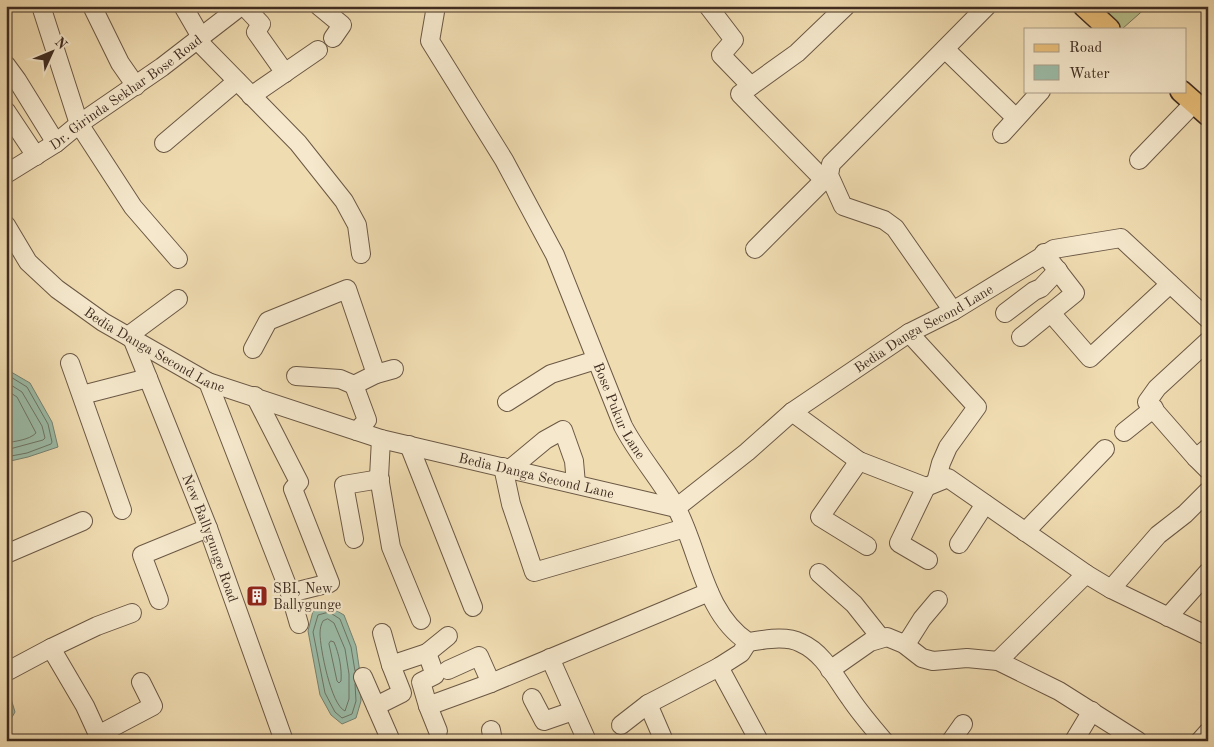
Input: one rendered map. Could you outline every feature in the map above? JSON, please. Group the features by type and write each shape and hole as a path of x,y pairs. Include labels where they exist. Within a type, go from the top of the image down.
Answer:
{"street":[{"path":"41,6 79,124 133,207 178,259"},
{"path":"92,6 120,63 136,86"},
{"path":"183,6 199,38 237,82 298,143 344,201 357,225 361,254"},
{"path":"243,6 261,24 256,32 285,73"},
{"name":"Dr. Girinda Sekhar Bose Road","path":"6,174 56,143 79,124 136,86 199,38 220,12 243,6"},
{"path":"319,6 342,25 333,38"},
{"name":"Bose Pukur Lane","path":"436,6 430,41 504,160 555,255 596,360 631,442 676,508 709,592 725,622 736,634 748,642"},
{"path":"708,6 734,40 721,55 752,86"},
{"path":"829,174 823,179 740,94 796,52 846,6"},
{"path":"755,249 829,174 831,164 987,6"},
{"path":"945,49 1016,118"},
{"path":"251,96 318,50"},
{"path":"6,65 56,143"},
{"path":"164,143 237,82"},
{"path":"1002,134 1040,92"},
{"path":"1139,160 1194,103"},
{"path":"6,111 36,156"},
{"path":"829,174 843,206 884,220 895,228 953,311"},
{"name":"Bedia Danga Second Lane","path":"8,234 28,262 46,280 103,322 208,382 381,439 676,508 747,452 792,412 909,333 953,311 1049,251"},
{"path":"1021,338 1075,293 1058,270 1049,251 1120,238 1208,319"},
{"path":"1005,313 1034,291 1041,288 1058,270"},
{"path":"1051,313 1090,358 1170,284"},
{"path":"253,349 268,321 347,289 376,374"},
{"path":"130,337 178,299"},
{"path":"909,333 977,407 948,447 931,485 899,543 928,560"},
{"name":"New Ballygunge Road","path":"130,337 208,528 284,741"},
{"path":"1204,458 1147,402 1157,388 1208,341"},
{"path":"507,402 551,374 596,360"},
{"path":"70,363 122,510"},
{"path":"354,385 376,374 394,369"},
{"path":"296,376 340,379 354,385 367,420 357,431"},
{"path":"82,395 148,378"},
{"path":"208,382 290,593 299,624"},
{"path":"255,396 299,482 293,488 330,583 290,593"},
{"path":"1124,432 1154,408"},
{"path":"792,412 859,461 931,485 948,478 1086,574 1111,589 1208,636"},
{"path":"576,484 574,461 563,430 545,440 506,468 511,504 534,572 685,528"},
{"path":"381,439 380,479 391,547 421,620"},
{"path":"409,445 473,607"},
{"path":"1025,532 1105,449"},
{"path":"859,461 820,517 867,546"},
{"path":"354,539 344,486 380,479"},
{"path":"1111,589 1158,535 1185,514 1208,491"},
{"path":"959,544 985,504"},
{"path":"6,554 83,521"},
{"path":"159,600 142,555 208,528"},
{"path":"1168,617 1208,572"},
{"path":"819,573 854,604 881,638"},
{"path":"998,662 1086,574"},
{"path":"428,706 491,683 709,592"},
{"path":"904,644 938,600"},
{"path":"6,672 50,648 132,613"},
{"path":"376,706 402,693 391,666 382,633"},
{"path":"391,666 420,656 448,636"},
{"path":"830,670 870,642 887,637 904,644 922,658 933,661 967,658 998,662 1059,691 1138,741"},
{"path":"621,725 648,704 719,667 741,653 748,642 772,638 800,642 824,661 851,700 884,741"},
{"path":"50,648 85,706 100,738 153,706 141,682"},
{"path":"420,656 421,682 438,731"},
{"path":"448,670 479,656 491,683"},
{"path":"550,658 586,741"},
{"path":"719,667 759,741"},
{"path":"363,677 391,741"},
{"path":"532,698 544,721 573,711"},
{"path":"648,704 664,741"},
{"path":"1074,741 1092,711"},
{"path":"951,741 963,724"}],"green space":[{"path":"1104,6 1148,6 1123,28 1108,28 1094,16"}],"water":[{"path":"6,369 30,383 52,422 58,447 6,462"},
{"path":"330,607 344,615 356,646 360,673 361,701 356,718 342,724 331,715 320,695 308,631 313,611"},
{"path":"6,690 9,692 15,712 11,719 6,722"}],"place":[{"name":"SBI, New Ballygunge","path":"257,596"}]}
